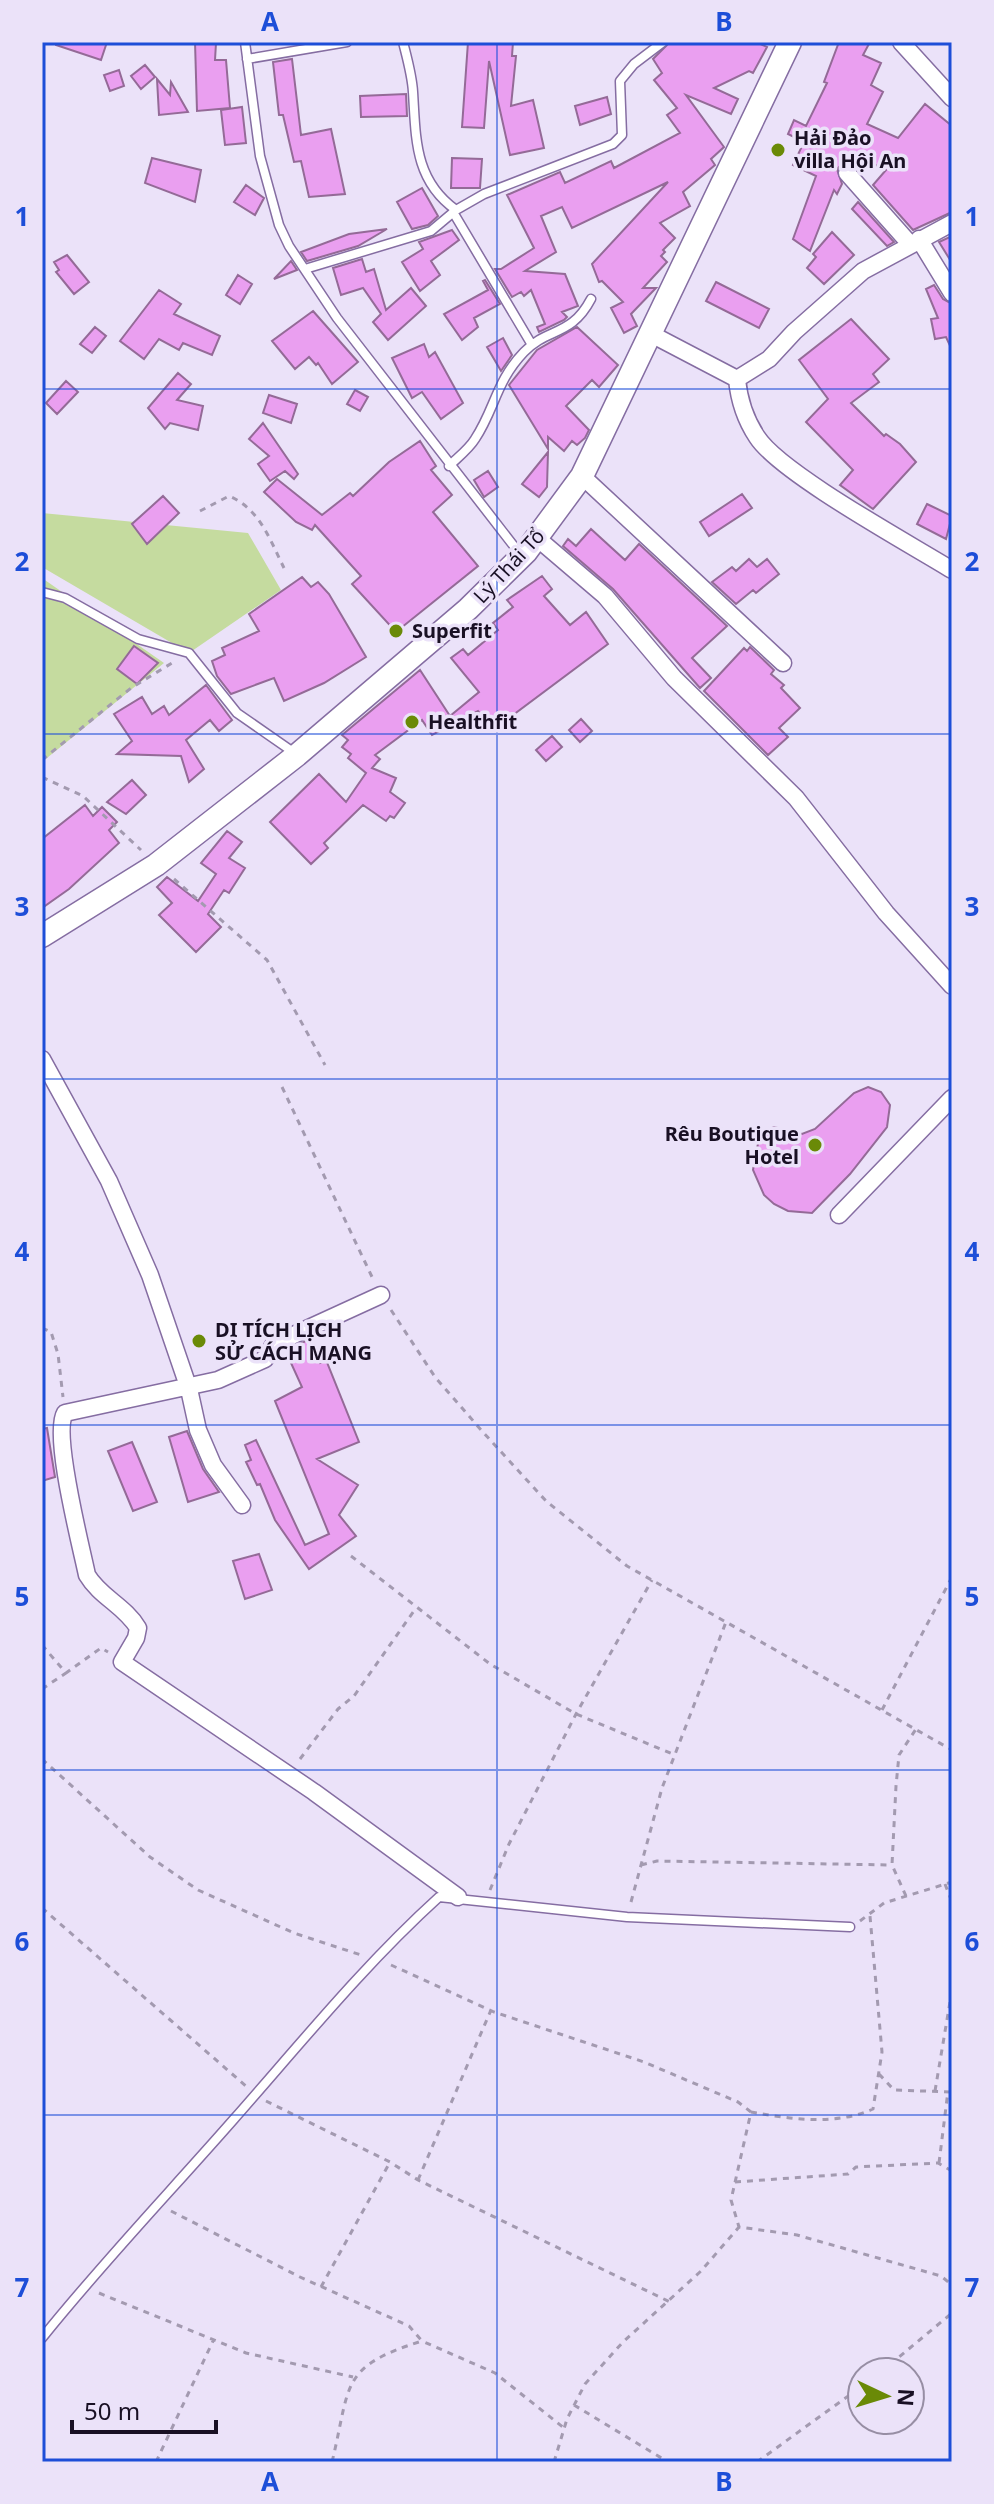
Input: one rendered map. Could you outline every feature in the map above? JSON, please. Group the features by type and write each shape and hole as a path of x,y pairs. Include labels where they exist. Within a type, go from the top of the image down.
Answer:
{"street":[{"path":"901,42 952,98"},
{"name":"Lý Thái Tổ","path":"42,936 156,865 297,755 468,609 537,538 582,476 786,44"},
{"path":"847,173 914,242 952,293"},
{"path":"737,379 769,359 794,332 863,271 952,223"},
{"path":"651,334 737,379"},
{"path":"737,379 743,411 758,440 794,470 952,570"},
{"path":"582,476 783,663"},
{"path":"537,538 605,596 674,678 796,798 886,913 952,986"},
{"path":"42,1059 109,1181 150,1275 189,1389 198,1430 213,1465 242,1505"},
{"path":"839,1215 952,1098"},
{"path":"381,1295 274,1344 265,1359 250,1368 189,1389 65,1413 60,1426 64,1469 87,1575 95,1590 138,1628 136,1638 122,1662 288,1775 458,1897"}],"lane":[{"path":"245,42 260,156 279,225 337,318 520,555"},
{"path":"247,59 347,42"},
{"path":"403,42 413,88 420,164 429,184 454,211 532,345"},
{"path":"305,269 431,231 454,211 484,194 613,144 622,135 620,81 634,64 663,42"},
{"path":"449,466 475,440 497,388 532,345 581,318 591,299"},
{"path":"42,592 65,598 138,639 189,653 237,713 297,755"},
{"path":"42,2338 82,2285 376,1958 439,1897 627,1917 850,1927"}],"path":[{"path":"200,511 229,496 240,501 264,526 284,568"},
{"path":"42,760 131,688 189,653"},
{"path":"42,777 83,796 156,865 217,912 267,960 325,1065"},
{"path":"282,1087 381,1295 435,1377 546,1501 627,1566 952,1750"},
{"path":"42,1328 51,1332 58,1354 65,1413"},
{"path":"351,1556 490,1664 576,1714 675,1755"},
{"path":"882,1710 952,1577"},
{"path":"485,1901 509,1844 576,1714 652,1580"},
{"path":"288,1775 338,1709 354,1696 416,1608"},
{"path":"627,1917 675,1755 726,1622"},
{"path":"42,1645 66,1673"},
{"path":"42,1689 101,1648 122,1662"},
{"path":"906,1896 892,1865 899,1755 916,1729"},
{"path":"42,1759 150,1857 198,1890 294,1933 347,1953 376,1958 491,2010 644,2062 738,2102 751,2112 822,2120 859,2115 873,2109 882,2052 870,1916"},
{"path":"641,1865 657,1861 892,1865"},
{"path":"850,1927 870,1916 884,1903 952,1882"},
{"path":"945,1884 952,1902"},
{"path":"42,1908 256,2094 390,2162 418,2180 670,2302"},
{"path":"935,2091 952,1990"},
{"path":"418,2180 491,2010"},
{"path":"879,2074 894,2090 950,2092 938,2163"},
{"path":"739,2227 731,2200 751,2112"},
{"path":"321,2287 390,2162"},
{"path":"735,2182 848,2174 856,2167 938,2163 952,2171"},
{"path":"157,2203 321,2287 409,2326 422,2341 495,2373 564,2428"},
{"path":"554,2462 564,2428 585,2384 623,2342 670,2302 739,2227"},
{"path":"739,2227 797,2235 941,2276 951,2282"},
{"path":"82,2285 246,2353 353,2377"},
{"path":"900,2356 952,2313"},
{"path":"156,2462 213,2341"},
{"path":"332,2462 353,2377 377,2356 422,2341"},
{"path":"757,2462 846,2398"},
{"path":"574,2405 668,2462"}],"green space":[{"path":"42,513 248,533 281,590 189,653 42,567"},
{"path":"42,578 164,663 42,762"}],"building":[{"path":"56,42 107,42 101,60 56,45"},
{"path":"195,42 216,43 215,60 226,60 230,108 197,111"},
{"path":"468,42 513,42 512,56 516,56 511,106 533,100 544,148 510,155 489,61 484,128 462,127"},
{"path":"670,42 756,42 767,47 753,73 749,71 714,88 738,99 731,114 686,95 724,147 711,159 715,165 683,192 690,206 660,223 675,238 661,256 667,262 643,288 656,288 631,314 637,326 624,333 611,308 623,302 602,281 599,282 592,264 668,182 572,228 562,207 541,216 556,252 525,271 565,274 578,306 562,312 567,317 564,320 539,332 537,327 545,324 531,290 524,296 521,292 512,297 495,269 501,269 534,248 507,195 560,172 565,183 611,161 614,168 680,133 667,115 677,108 654,80 662,73 653,59"},
{"path":"839,42 870,42 863,55 881,63 871,85 883,92 867,124 898,138 925,104 952,126 952,212 913,230 873,185 886,170 855,155 851,163 844,162 837,169 842,184 837,194 834,190 810,251 793,239 816,176 793,165 804,142 788,134 794,120 806,126 827,83 824,82"},
{"path":"292,59 301,135 331,129 345,194 309,197 301,161 294,162 283,115 279,115 273,62"},
{"path":"145,65 155,77 141,89 131,76"},
{"path":"119,70 124,86 110,91 104,75"},
{"path":"157,79 170,95 171,82 188,112 159,115"},
{"path":"406,94 407,116 361,117 360,96"},
{"path":"607,97 611,114 580,125 575,106"},
{"path":"242,107 246,143 225,145 221,110"},
{"path":"152,158 201,170 195,202 145,183"},
{"path":"452,158 482,159 480,188 451,188"},
{"path":"246,185 264,198 255,215 234,202"},
{"path":"422,188 438,216 428,225 412,229 397,202"},
{"path":"858,202 894,242 887,246 852,209"},
{"path":"387,229 358,246 307,261 301,252 349,234"},
{"path":"452,230 459,240 431,261 440,275 420,291 402,262 423,249 419,242"},
{"path":"832,232 854,255 824,284 807,268 816,257 813,254"},
{"path":"952,236 952,263 939,242"},
{"path":"67,255 89,282 74,294 56,272 59,270 54,262"},
{"path":"362,259 366,272 374,269 386,310 411,288 426,306 388,340 373,322 381,314 363,288 341,295 333,268"},
{"path":"291,261 297,270 274,279"},
{"path":"238,275 252,284 240,304 226,295"},
{"path":"485,280 500,304 474,318 478,327 462,340 444,314 488,290"},
{"path":"716,282 769,309 759,328 706,301"},
{"path":"934,285 943,299 952,304 952,350 946,337 935,339 931,319 938,318 926,289"},
{"path":"159,290 181,304 174,314 220,336 212,355 183,343 179,350 159,339 144,359 120,341"},
{"path":"313,311 358,362 332,384 318,363 316,365 309,357 295,369 272,341"},
{"path":"851,319 889,359 873,374 879,382 851,403 884,436 886,434 900,444 916,462 873,509 840,485 853,470 806,422 828,399 799,360"},
{"path":"95,327 106,336 92,353 80,344"},
{"path":"577,327 618,365 599,387 592,380 566,406 589,430 585,438 577,445 572,441 564,451 548,437 548,449 509,385 537,350"},
{"path":"503,338 512,355 501,371 487,347"},
{"path":"424,344 429,357 435,352 463,403 441,419 422,392 412,398 392,358"},
{"path":"178,373 191,384 177,400 203,406 198,430 170,423 165,429 148,408"},
{"path":"66,381 78,392 57,414 46,403"},
{"path":"355,390 368,397 360,411 347,404"},
{"path":"269,395 297,404 291,423 263,413"},
{"path":"263,423 298,474 294,479 285,471 270,481 258,464 269,456 249,439"},
{"path":"420,441 436,466 431,470 452,495 433,512 478,566 396,632 352,584 361,576 315,525 312,530 296,522 264,492 277,479 322,515 350,493 353,496 389,462"},
{"path":"548,452 547,487 539,497 522,484"},
{"path":"488,471 498,487 484,497 474,480"},
{"path":"742,494 752,508 709,536 700,522"},
{"path":"163,496 179,513 147,544 132,524"},
{"path":"927,504 952,516 946,539 917,524"},
{"path":"591,529 625,560 639,544 727,626 692,658 711,678 700,688 613,589 563,546 568,539 576,546"},
{"path":"749,559 757,567 767,559 779,574 756,593 753,590 736,604 712,582 732,567 736,571"},
{"path":"542,576 552,589 544,596 570,625 586,612 608,644 493,730 478,711 432,735 422,720 375,755 380,759 372,768 396,778 390,792 405,803 394,818 390,816 386,821 363,805 324,843 328,848 311,864 270,822 319,774 346,802 366,773 348,758 351,754 342,747 348,740 342,735 420,670 450,716 479,692 451,658 463,649 468,655 498,630 493,623 513,607 507,600"},
{"path":"302,577 311,587 318,582 329,594 366,657 324,683 284,701 274,678 231,694 217,676 212,661 225,655 222,648 259,631 249,614"},
{"path":"134,646 158,663 137,684 117,669"},
{"path":"750,647 774,670 771,674 784,685 781,688 800,708 779,728 788,737 768,755 704,691 744,648 747,651"},
{"path":"206,685 232,720 219,731 210,720 186,740 204,769 189,782 181,756 117,754 132,741 114,714 142,697 152,714 164,706 169,715"},
{"path":"581,719 592,731 580,742 569,730"},
{"path":"552,736 562,747 546,761 536,750"},
{"path":"132,780 146,795 126,814 107,802"},
{"path":"85,805 93,816 102,807 117,822 109,830 119,843 69,889 42,908 42,839"},
{"path":"227,831 242,842 229,858 245,868 229,893 224,890 208,914 221,927 196,952 159,915 172,903 157,887 167,877 198,901 216,874 201,863"},
{"name":"Rêu Boutique Hotel","path":"868,1087 881,1092 890,1105 887,1127 850,1174 812,1213 788,1211 774,1204 764,1195 753,1170 760,1133 774,1127 802,1134 815,1129 854,1093"},
{"path":"310,1339 320,1363 326,1360 359,1442 317,1459 358,1485 339,1515 356,1536 309,1569 275,1520 260,1484 257,1485 246,1462 251,1460 245,1445 256,1440 305,1545 329,1534 275,1401 302,1387 291,1363 298,1360 293,1347"},
{"path":"47,1428 55,1477 42,1481 42,1429"},
{"path":"187,1431 203,1469 219,1492 188,1502 169,1437"},
{"path":"132,1442 157,1502 133,1511 108,1451"},
{"path":"259,1554 272,1590 245,1599 233,1561"}],"place":[{"name":"Hải Đảo villa Hội An","path":"778,150"},
{"name":"Superfit","path":"396,631"},
{"name":"Healthfit","path":"412,722"},
{"name":"Rêu Boutique Hotel","path":"815,1145"},
{"name":"DI TÍCH LỊCH SỬ CÁCH MẠNG","path":"199,1341"}]}
